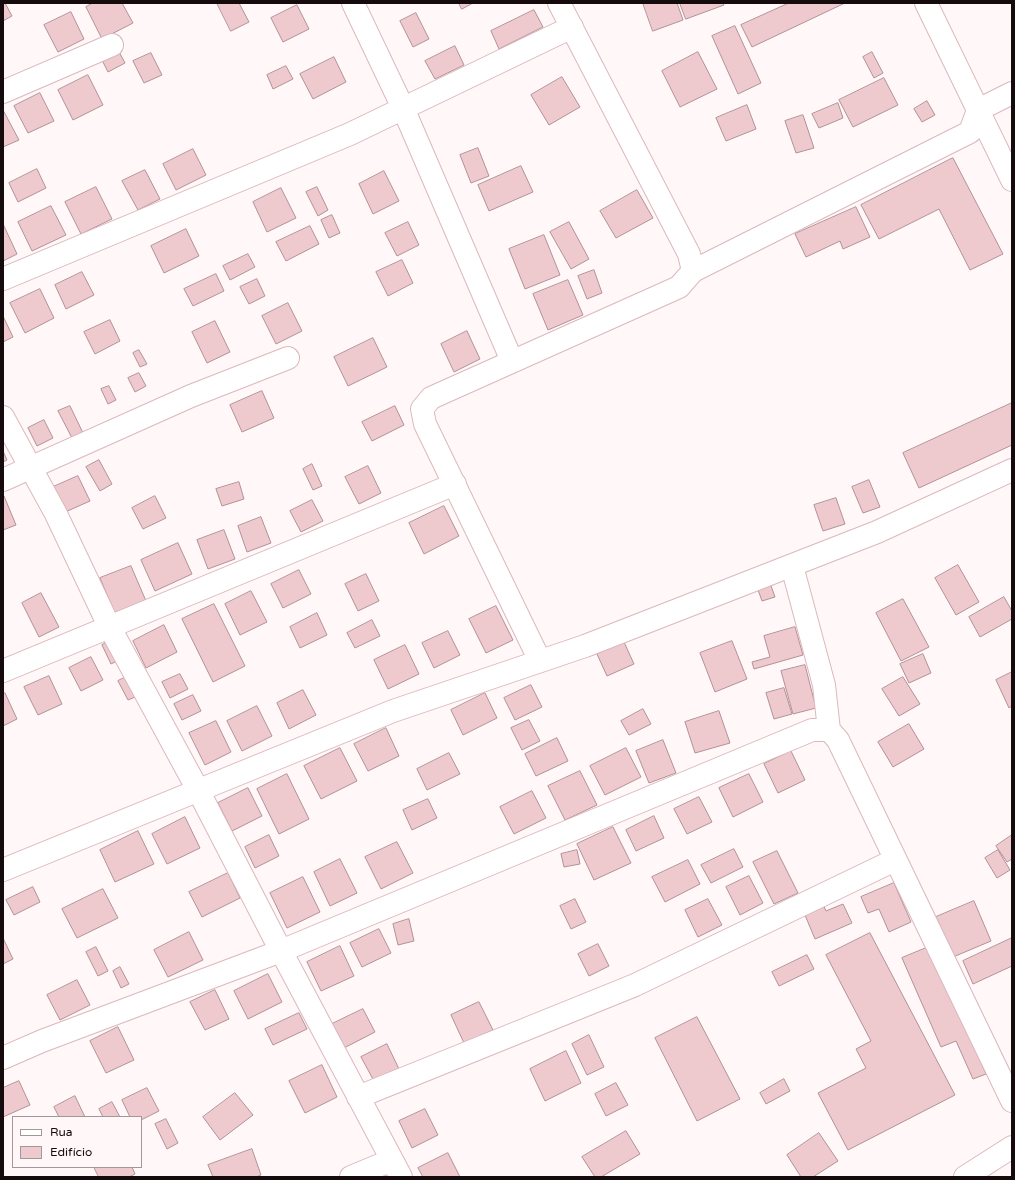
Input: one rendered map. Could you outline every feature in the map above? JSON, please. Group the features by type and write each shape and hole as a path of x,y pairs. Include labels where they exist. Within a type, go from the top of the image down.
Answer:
{"street":[{"path":"353,3 403,108 512,361"},
{"path":"559,3 689,254 693,271"},
{"path":"926,3 1012,180"},
{"path":"3,279 350,134 572,27"},
{"path":"3,92 112,45"},
{"path":"540,661 425,424 422,409 430,398 679,287 693,271 970,132 978,110 1012,93"},
{"path":"3,480 30,466 191,396 288,358"},
{"path":"3,417 56,514 109,626 198,790 396,1168 350,1177"},
{"path":"3,870 392,711 585,646 792,566 877,532 1012,470"},
{"path":"3,671 455,484"},
{"path":"792,566 824,685 829,730 838,740 1012,1101"},
{"path":"3,1058 42,1041 281,951 812,730 829,730"},
{"path":"358,1097 635,984 895,860"},
{"path":"965,1177 1012,1147"}],"building":[{"path":"3,3 5,3 12,16 3,21"},
{"path":"93,3 122,3 133,23 102,39 86,7"},
{"path":"217,3 239,3 249,22 231,31"},
{"path":"459,3 473,3 462,9"},
{"path":"643,3 677,3 683,20 653,31"},
{"path":"680,3 723,3 724,5 686,19"},
{"path":"789,3 845,3 752,47 741,25"},
{"path":"297,5 309,29 283,42 271,18"},
{"path":"534,10 543,27 499,49 491,31"},
{"path":"71,12 84,39 58,52 44,25"},
{"path":"416,13 429,39 413,47 400,21"},
{"path":"735,26 761,83 738,94 712,36"},
{"path":"455,46 464,65 435,79 425,61"},
{"path":"117,48 125,63 108,72 100,56"},
{"path":"698,52 717,89 680,107 662,71"},
{"path":"872,52 883,73 874,78 863,57"},
{"path":"151,53 162,75 144,83 133,61"},
{"path":"334,57 346,82 313,99 300,74"},
{"path":"286,66 293,79 273,89 267,75"},
{"path":"88,75 103,105 73,120 58,90"},
{"path":"562,77 580,107 549,125 531,95"},
{"path":"884,78 898,105 853,127 839,100"},
{"path":"40,93 54,121 28,133 14,106"},
{"path":"927,101 935,115 922,122 914,109"},
{"path":"838,103 843,118 819,128 812,114"},
{"path":"747,105 756,129 726,141 716,118"},
{"path":"3,110 19,140 3,147"},
{"path":"803,115 814,148 796,153 785,121"},
{"path":"478,148 489,176 471,183 460,155"},
{"path":"193,149 206,175 176,190 163,164"},
{"path":"953,158 1003,254 970,270 939,209 879,239 861,205"},
{"path":"521,166 533,192 489,211 478,185"},
{"path":"37,169 46,188 18,202 9,183"},
{"path":"145,170 160,199 138,210 122,181"},
{"path":"384,171 399,201 373,214 359,184"},
{"path":"96,187 112,219 81,234 65,202"},
{"path":"317,187 328,210 318,216 306,192"},
{"path":"281,188 296,218 267,232 253,202"},
{"path":"637,190 653,218 616,238 600,211"},
{"path":"51,206 66,235 32,251 18,222"},
{"path":"856,207 870,237 843,249 840,241 806,257 795,234"},
{"path":"332,215 340,233 329,238 321,220"},
{"path":"408,222 419,245 397,256 385,233"},
{"path":"569,222 589,259 571,269 550,232"},
{"path":"4,226 17,254 3,261 3,227"},
{"path":"310,226 319,244 286,261 276,242"},
{"path":"186,229 199,256 164,273 151,246"},
{"path":"544,235 560,275 525,289 509,249"},
{"path":"248,254 255,267 230,280 223,266"},
{"path":"402,260 413,283 388,296 376,272"},
{"path":"594,270 602,293 587,299 578,276"},
{"path":"82,272 94,295 66,309 55,285"},
{"path":"216,274 224,291 193,306 184,289"},
{"path":"257,279 265,296 249,304 240,287"},
{"path":"568,280 583,315 548,330 533,294"},
{"path":"40,289 54,318 25,333 10,303"},
{"path":"288,303 302,331 276,344 262,316"},
{"path":"3,316 13,337 3,342"},
{"path":"110,320 120,341 95,354 84,332"},
{"path":"215,321 230,352 207,363 192,332"},
{"path":"467,331 480,359 454,372 441,344"},
{"path":"373,338 387,367 348,386 334,357"},
{"path":"139,350 147,364 140,367 133,353"},
{"path":"139,373 146,386 135,392 128,378"},
{"path":"109,386 116,400 108,404 101,389"},
{"path":"262,391 274,418 242,432 230,405"},
{"path":"1012,403 1012,445 919,488 903,453"},
{"path":"70,406 83,433 72,438 58,411"},
{"path":"395,406 404,425 372,441 362,422"},
{"path":"44,420 53,438 37,446 28,428"},
{"path":"3,451 7,460 3,462"},
{"path":"99,460 112,484 100,491 86,467"},
{"path":"312,464 322,486 313,490 303,469"},
{"path":"368,466 381,493 359,504 345,477"},
{"path":"78,476 90,501 63,513 51,488"},
{"path":"869,480 880,507 863,513 852,487"},
{"path":"239,482 244,499 222,506 216,489"},
{"path":"3,496 16,525 3,530"},
{"path":"155,496 166,518 143,529 132,508"},
{"path":"836,498 845,524 823,531 814,505"},
{"path":"312,500 323,521 301,532 290,511"},
{"path":"444,506 459,536 424,554 409,523"},
{"path":"261,517 271,543 247,552 238,526"},
{"path":"224,530 235,559 208,569 197,540"},
{"path":"178,543 192,574 155,591 141,560"},
{"path":"958,565 979,602 956,615 935,578"},
{"path":"131,566 146,601 115,614 100,578"},
{"path":"299,570 311,594 283,608 271,584"},
{"path":"366,574 379,601 358,611 345,584"},
{"path":"770,583 775,597 762,601 757,587"},
{"path":"251,591 267,622 240,635 225,604"},
{"path":"41,593 59,627 39,637 22,603"},
{"path":"1004,597 1012,611 1012,619 980,637 969,617"},
{"path":"903,599 929,647 901,661 876,613"},
{"path":"214,604 245,666 213,682 182,619"},
{"path":"496,606 513,640 486,653 469,619"},
{"path":"317,613 327,635 300,648 290,627"},
{"path":"372,620 380,636 355,648 347,633"},
{"path":"164,625 177,652 146,668 133,641"},
{"path":"795,627 803,655 754,669 752,662 770,657 764,636"},
{"path":"448,631 460,655 434,668 422,643"},
{"path":"110,641 119,660 111,664 102,645"},
{"path":"732,641 747,679 715,692 700,653"},
{"path":"624,642 634,664 607,676 597,654"},
{"path":"405,645 419,674 388,689 374,660"},
{"path":"923,654 931,673 909,683 900,664"},
{"path":"91,657 103,680 81,691 69,668"},
{"path":"805,665 816,708 793,714 781,671"},
{"path":"1012,672 1012,706 1009,708 996,680"},
{"path":"180,674 188,689 170,698 162,682"},
{"path":"49,676 62,704 38,715 24,687"},
{"path":"126,677 135,697 128,700 118,681"},
{"path":"903,677 920,704 899,716 882,689"},
{"path":"531,685 542,707 515,720 504,698"},
{"path":"784,688 792,714 774,719 766,693"},
{"path":"303,690 316,715 289,729 277,703"},
{"path":"5,693 17,719 3,726 3,694"},
{"path":"485,693 497,718 463,735 451,710"},
{"path":"193,695 201,711 182,720 174,704"},
{"path":"257,706 272,736 242,751 227,721"},
{"path":"643,709 651,724 629,735 621,721"},
{"path":"719,711 730,743 695,753 685,722"},
{"path":"529,720 540,741 522,750 511,728"},
{"path":"216,721 231,752 205,765 189,733"},
{"path":"909,724 924,749 893,767 878,742"},
{"path":"386,728 399,756 368,771 354,744"},
{"path":"557,738 568,761 536,776 525,754"},
{"path":"663,740 676,773 649,783 636,751"},
{"path":"340,748 357,781 321,799 304,766"},
{"path":"626,748 641,777 605,795 590,766"},
{"path":"791,751 805,780 778,793 764,764"},
{"path":"449,753 460,774 427,790 417,769"},
{"path":"580,771 597,805 565,820 548,786"},
{"path":"287,774 309,819 279,834 257,789"},
{"path":"749,774 763,802 733,817 719,788"},
{"path":"248,788 262,816 232,831 218,803"},
{"path":"532,791 546,818 514,834 500,807"},
{"path":"699,797 712,822 687,834 674,809"},
{"path":"428,799 437,818 412,830 403,810"},
{"path":"654,816 664,838 636,851 626,830"},
{"path":"185,817 200,848 167,864 152,834"},
{"path":"613,827 631,863 594,880 577,844"},
{"path":"138,831 154,864 115,882 100,850"},
{"path":"269,835 279,856 255,868 245,847"},
{"path":"1012,835 1012,859 1007,862 996,846"},
{"path":"397,842 413,873 381,889 365,857"},
{"path":"734,849 743,867 711,883 701,865"},
{"path":"577,850 580,864 564,867 561,854"},
{"path":"998,850 1010,870 997,878 985,858"},
{"path":"777,851 798,893 774,904 753,862"},
{"path":"340,859 357,893 330,906 314,872"},
{"path":"688,860 700,884 665,902 652,877"},
{"path":"228,873 240,898 202,917 189,892"},
{"path":"749,876 763,903 740,915 726,887"},
{"path":"303,877 320,912 287,928 270,893"},
{"path":"894,883 911,922 889,932 879,909 868,913 861,897"},
{"path":"33,887 40,902 14,915 6,900"},
{"path":"103,889 118,918 77,938 62,909"},
{"path":"575,899 586,922 571,929 560,906"},
{"path":"708,899 722,925 698,937 685,910"},
{"path":"821,900 826,911 843,904 852,923 815,939 802,908"},
{"path":"974,901 991,941 953,957 936,917"},
{"path":"409,919 414,941 398,945 393,924"},
{"path":"379,929 391,953 362,967 350,943"},
{"path":"189,932 203,960 168,977 154,950"},
{"path":"870,933 955,1095 848,1150 818,1093 866,1068 856,1049 871,1041 826,955"},
{"path":"3,938 13,959 3,964"},
{"path":"1012,938 1012,966 973,984 963,961"},
{"path":"598,944 609,966 589,976 578,954"},
{"path":"340,946 354,976 321,991 307,962"},
{"path":"931,946 986,1074 973,1079 956,1041 941,1047 902,958"},
{"path":"96,947 108,971 98,976 86,952"},
{"path":"807,955 814,969 779,986 772,972"},
{"path":"120,967 129,984 121,988 113,971"},
{"path":"268,974 282,1002 248,1019 234,991"},
{"path":"77,980 90,1005 60,1020 47,995"},
{"path":"215,990 229,1019 205,1030 190,1002"},
{"path":"479,1002 493,1030 464,1043 451,1015"},
{"path":"363,1009 375,1032 344,1048 332,1024"},
{"path":"299,1013 307,1029 273,1045 265,1029"},
{"path":"697,1017 740,1099 697,1121 655,1038"},
{"path":"118,1027 134,1060 106,1073 90,1041"},
{"path":"589,1035 604,1067 587,1075 572,1044"},
{"path":"387,1044 399,1069 374,1081 361,1057"},
{"path":"566,1051 581,1083 545,1101 530,1069"},
{"path":"322,1065 337,1097 305,1113 289,1081"},
{"path":"784,1079 790,1091 766,1104 760,1093"},
{"path":"19,1081 30,1105 3,1117 3,1088"},
{"path":"616,1083 628,1105 606,1116 595,1094"},
{"path":"147,1088 159,1111 142,1120 142,1116 130,1116 122,1100"},
{"path":"235,1093 253,1115 220,1140 203,1117"},
{"path":"75,1096 85,1116 58,1116 54,1107"},
{"path":"112,1102 119,1116 102,1116 99,1109"},
{"path":"425,1109 438,1135 412,1148 399,1121"},
{"path":"166,1119 178,1143 167,1149 155,1124"},
{"path":"626,1131 640,1154 601,1177 595,1177 582,1157"},
{"path":"819,1133 838,1161 813,1177 801,1177 787,1155"},
{"path":"252,1149 261,1175 256,1177 213,1177 208,1165"},
{"path":"448,1153 460,1177 423,1177 418,1168"},
{"path":"94,1168 132,1168 135,1174 129,1177 99,1177"}]}
